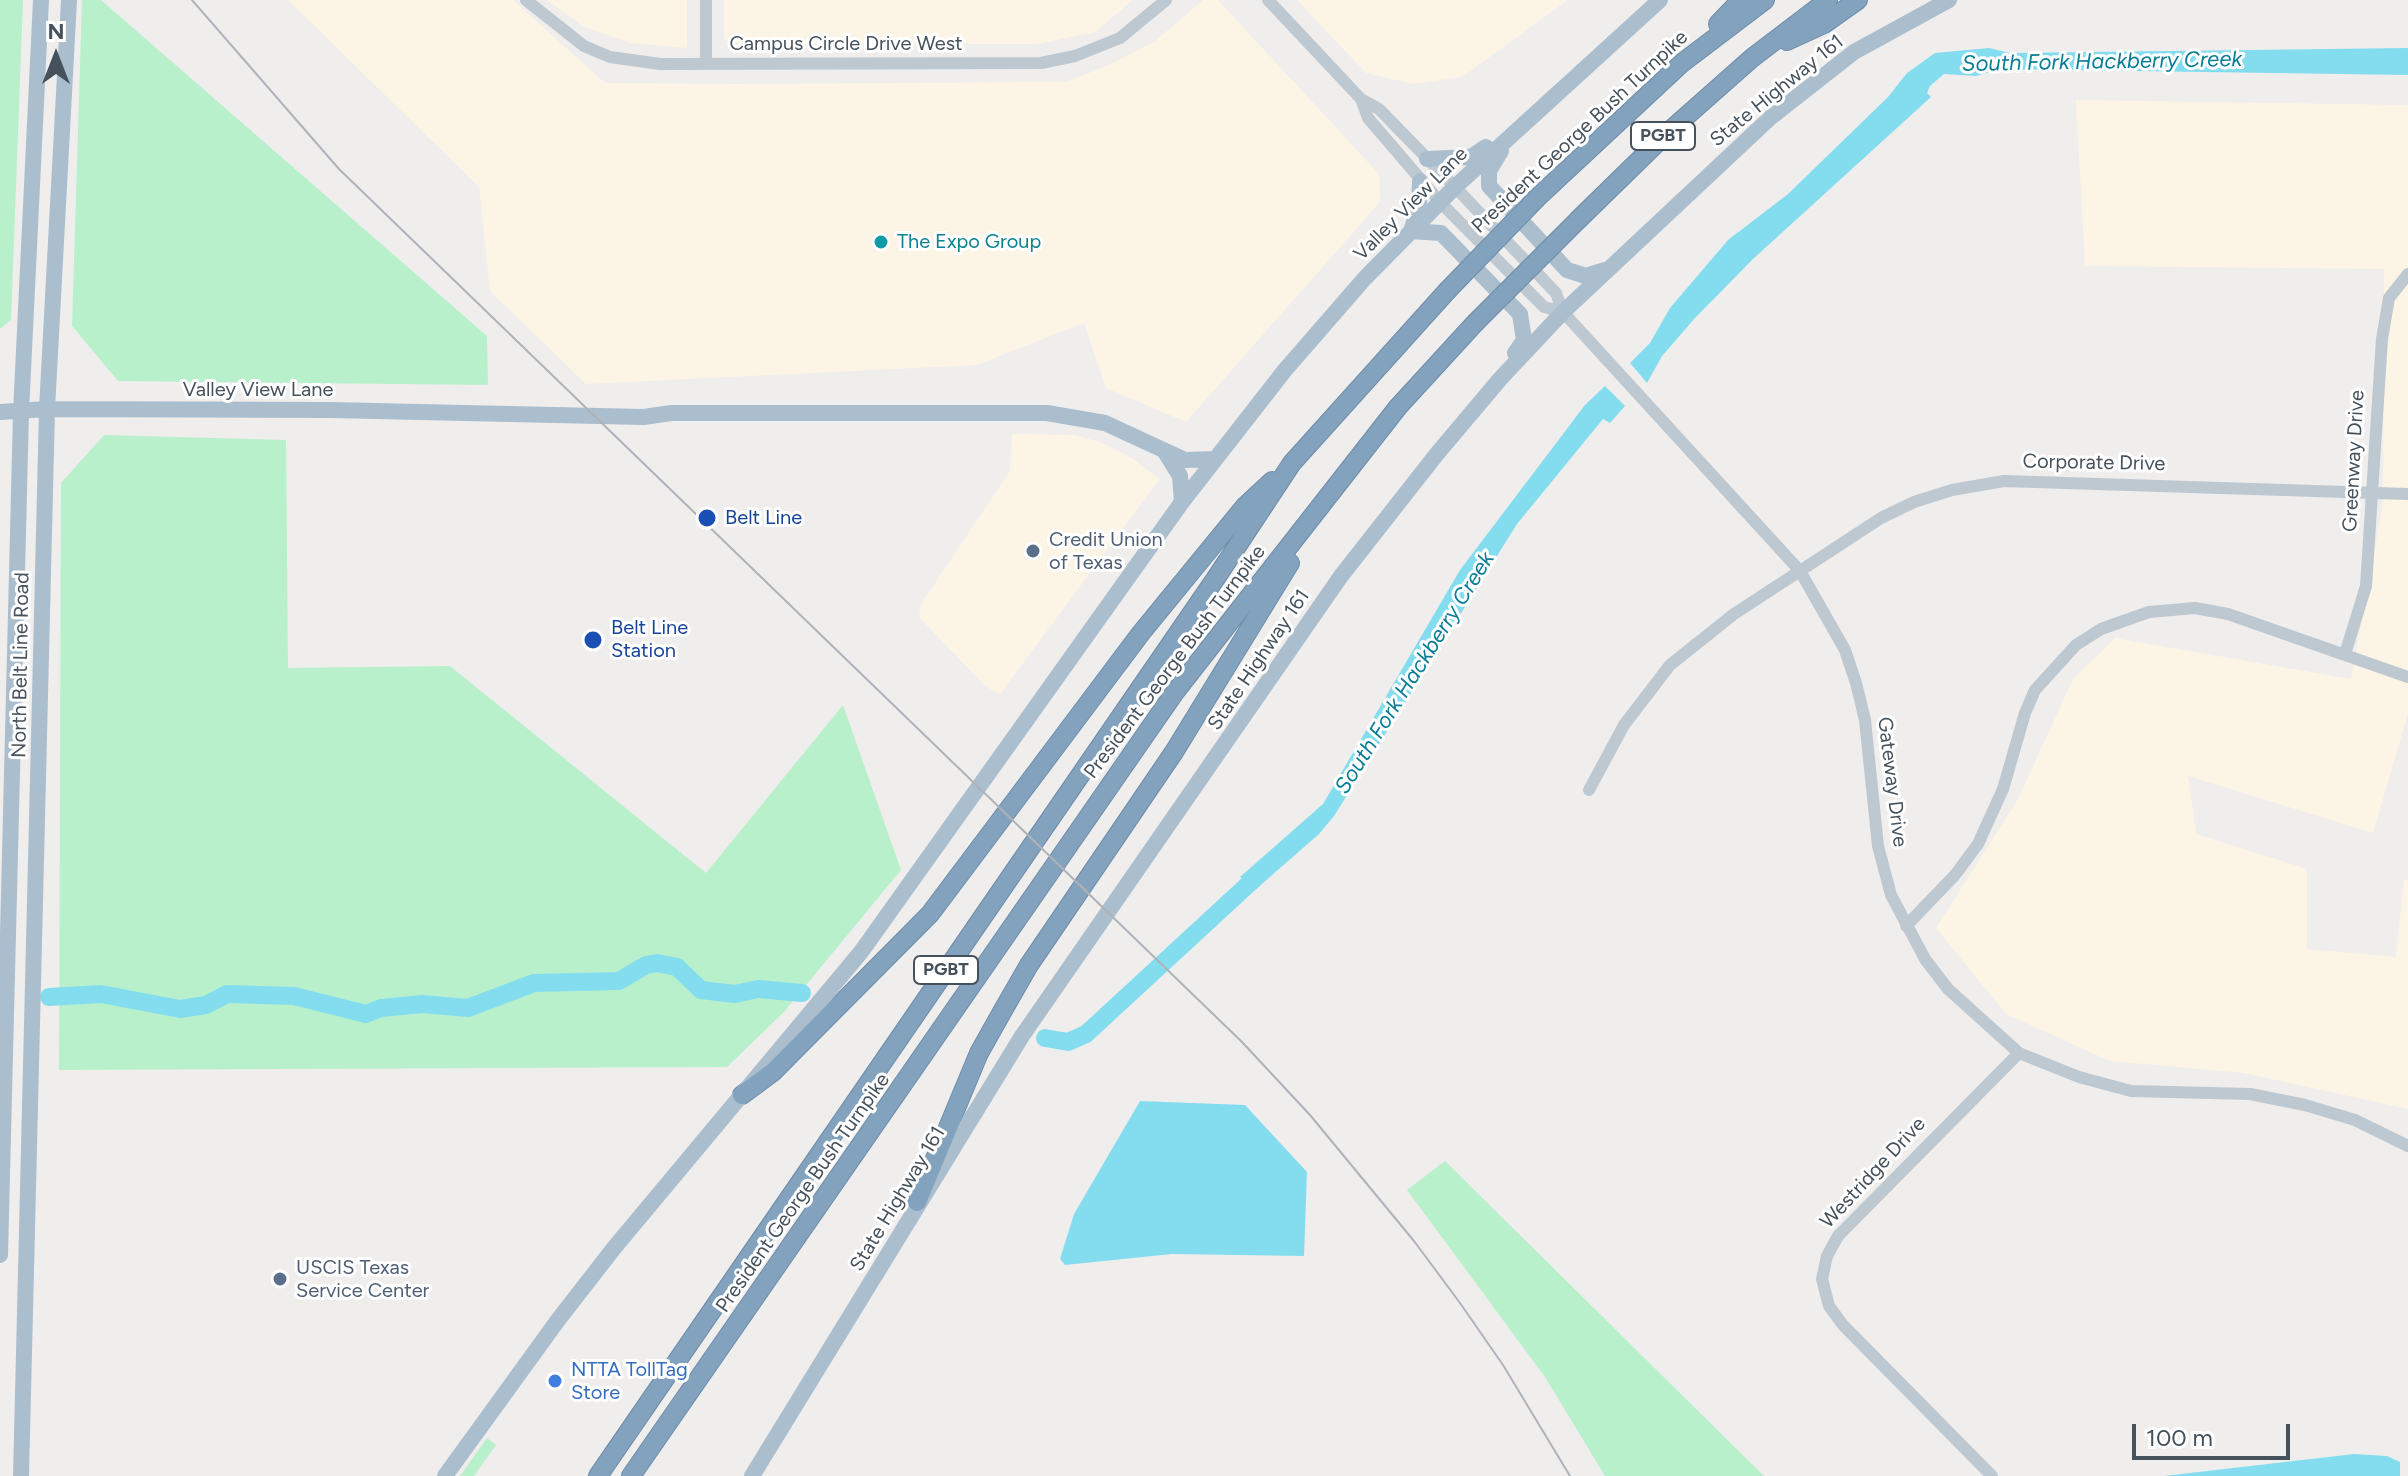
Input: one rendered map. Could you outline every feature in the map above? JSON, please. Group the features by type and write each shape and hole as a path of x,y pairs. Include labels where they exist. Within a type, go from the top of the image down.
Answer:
{"highway":[{"path":"1682,63 1741,0"},
{"name":"President George Bush Turnpike","path":"598,1476 1292,463 1447,291 1537,198 1682,63 1765,0"},
{"name":"President George Bush Turnpike","path":"631,1476 1175,692 1398,407 1475,323 1665,135 1752,58 1828,0"},
{"path":"1752,58 1824,24 1858,0"},
{"path":"742,1095 773,1072 930,914 1141,633 1245,506 1292,463"},
{"path":"917,1202 979,1053 1029,965 1174,752 1259,609 1326,511 1340,480"}],"main road":[{"name":"North Belt Line Road","path":"0,1255 21,412 41,0"},
{"name":"North Belt Line Road","path":"21,1476 47,409 69,0"},
{"name":"Valley View Lane","path":"0,412 47,409 516,412 552,416 644,417 671,413 1064,414 1105,423 1164,452 1194,461 1214,459 1329,318 1411,231 1512,132 1660,0"},
{"name":"State Highway 161","path":"752,1476 917,1202 1022,1036 1341,576 1500,379 1609,268 1794,99 1854,52 1949,0"},
{"path":"1427,159 1471,157 1512,132"},
{"path":"1512,132 1489,171 1489,186 1567,270 1586,276 1609,268"},
{"path":"1420,181 1419,207 1411,231 1441,233 1520,314 1524,340 1500,379"},
{"path":"1164,452 1180,476 1182,502"},
{"path":"445,1476 558,1320 880,928 1214,459"}],"street":[{"name":"Campus Circle Drive West","path":"526,0 559,30 584,46 610,57 660,64 1041,63 1075,56 1120,38 1166,0"},
{"path":"706,0 706,63"},
{"name":"Gateway Drive","path":"1268,0 1361,99 1379,109 1556,293 1563,312 1800,571 1845,650 1856,683 1865,720 1878,846 1891,895 1906,926 1948,989 2019,1053 2079,1077 2131,1091 2250,1094 2305,1105 2355,1120 2408,1146"},
{"name":"Gateway Drive","path":"1361,99 1368,118 1420,181 1544,307 1563,312"},
{"name":"Greenway Drive","path":"2345,654 2366,586 2382,339 2389,298 2408,274"},
{"name":"Corporate Drive","path":"1589,790 1624,725 1670,665 1734,614 1881,518 1914,502 1952,490 2004,481 2408,494"},
{"path":"1906,926 1955,875 1978,844 2003,789 2025,713 2035,690 2076,645 2101,629 2149,612 2195,608 2228,614 2408,677"},
{"name":"Westridge Drive","path":"1992,1476 1843,1325 1829,1306 1822,1279 1827,1256 1838,1236 2019,1053"}],"shaded area":[{"path":"288,0 513,0 605,83 735,84 1066,82 1109,65 1155,41 1203,0 1218,0 1379,174 1380,202 1186,422 1106,388 1084,323 977,365 586,384 490,291 479,187"},
{"path":"547,0 687,0 687,48 630,43 584,27"},
{"path":"724,0 1133,0 1095,32 1038,44 737,44 724,39"},
{"path":"1297,0 1568,0 1462,77 1413,84 1366,73"},
{"path":"2076,100 2408,105 2408,714 2373,833 2188,776 2196,834 2307,869 2307,949 2396,957 2404,880 2408,880 2408,1109 2244,1073 2110,1061 2006,1014 1936,928 2018,799 2073,679 2115,638 2351,679 2383,504 2384,269 2085,266"},
{"path":"1012,434 1075,435 1103,443 1130,457 1160,479 1000,694 985,686 919,617 921,604 1010,471"}],"green space":[{"path":"0,0 23,0 11,320 0,329"},
{"path":"82,0 101,0 487,336 488,385 118,381 72,326"},
{"path":"104,435 286,440 288,668 450,666 706,873 843,705 901,870 784,1012 727,1067 59,1070 61,483"},
{"path":"1445,1161 1764,1476 1605,1476 1545,1377 1407,1190"},
{"path":"487,1438 496,1445 474,1476 460,1476"}],"water":[{"path":"1989,48 2010,53 2408,48 2408,75 2000,69 1976,76 1944,74 1930,86 1927,93 1931,97 1753,259 1695,318 1662,356 1647,383 1630,363 1650,343 1670,308 1728,240 1788,194 1888,97 1907,73 1935,53"},
{"path":"1605,386 1625,406 1610,423 1603,419 1517,524 1334,816 1319,834 1256,889 1240,877 1323,804 1460,570 1585,405"},
{"path":"1140,1101 1245,1105 1307,1172 1304,1256 1172,1254 1065,1265 1060,1259 1074,1214"},
{"path":"2354,1454 2387,1456 2400,1462 2400,1476 2164,1476"}],"waterway":[{"name":"South Fork Hackberry Creek","path":"1045,1038 1068,1042 1086,1034 1266,868"},
{"name":"South Fork Hackberry Creek","path":"49,997 101,994 180,1009 206,1005 227,994 294,996 366,1014 381,1008 422,1004 468,1008 534,983 619,981 646,965 657,963 677,967 701,990 735,994 758,989 802,993"}],"tram line":[{"path":"192,0 339,169 1242,1042 1310,1115 1414,1241 1503,1365 1570,1476"}],"place":[{"name":"The Expo Group","path":"881,242"},
{"name":"Belt Line","path":"707,518"},
{"name":"Credit Union of Texas","path":"1033,551"},
{"name":"Belt Line Station","path":"593,640"},
{"name":"USCIS Texas Service Center","path":"280,1279"},
{"name":"NTTA TollTag Store","path":"555,1381"}]}
